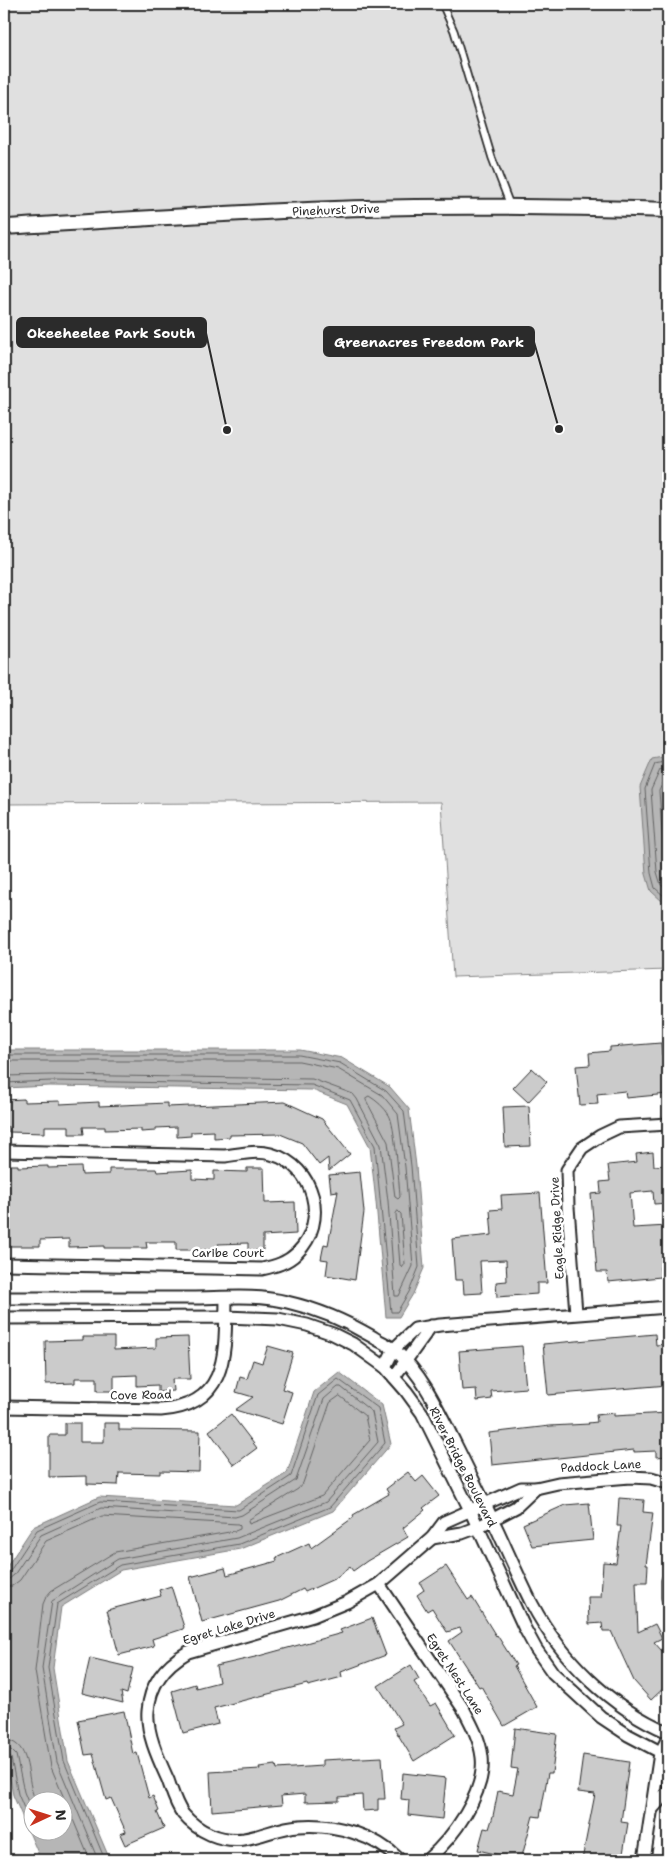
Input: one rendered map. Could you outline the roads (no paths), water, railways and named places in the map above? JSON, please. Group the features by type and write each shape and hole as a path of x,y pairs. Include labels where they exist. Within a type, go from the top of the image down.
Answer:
{"street":[{"name":"Pinehurst Drive","path":"4,227 367,208 511,207 668,210"},
{"name":"Eagle Ridge Drive","path":"576,1314 567,1170 582,1148 600,1136 619,1127 668,1124"},
{"name":"Caribe Court","path":"4,1151 225,1156 260,1152 290,1162 304,1177 311,1191 315,1206 313,1227 303,1246 288,1260 279,1265 262,1269 4,1264"},
{"name":"River Bridge Boulevard","path":"4,1298 226,1298 287,1301 317,1310 354,1326 394,1349 410,1366 437,1407 485,1503 532,1604 557,1643 580,1670 606,1694 654,1726 668,1732"},
{"name":"Cove Road","path":"4,1408 161,1410 182,1407 209,1389 220,1371 224,1350 226,1298"},
{"path":"385,1367 394,1349 415,1329 431,1326 668,1306"},
{"name":"River Bridge Boulevard","path":"4,1318 226,1317 278,1320 307,1325 334,1334 353,1344 385,1367 422,1413 470,1510 524,1627 536,1649 553,1673 601,1717 628,1735 664,1754"},
{"path":"394,1377 431,1326"},
{"name":"Paddock Lane","path":"485,1503 521,1488 536,1488 558,1482 630,1477 651,1478 668,1483"},
{"name":"Paddock Lane","path":"492,1518 516,1507 536,1488"},
{"name":"Egret Lake Drive","path":"400,1860 368,1839 351,1832 330,1827 298,1826 234,1839 218,1837 203,1830 189,1820 182,1812 155,1752 148,1716 148,1704 156,1682 170,1664 183,1654 313,1616 347,1602 379,1584 432,1538 444,1522 485,1503"},
{"path":"432,1538 462,1533 478,1527 492,1518"},
{"path":"668,1580 668,1598"},
{"name":"Egret Nest Lane","path":"379,1584 464,1710 473,1728 482,1757 480,1780 469,1808 444,1844 427,1860"},
{"path":"644,1860 652,1809 668,1738"},
{"path":"652,1809 668,1791"}],"lane":[{"path":"442,4 454,32 492,158 511,207"}],"water":[{"path":"668,756 668,901 663,902 651,891 646,874 640,787 652,759"},
{"path":"4,1050 300,1050 342,1058 390,1087 409,1109 416,1166 424,1268 413,1294 399,1317 386,1317 370,1147 347,1104 312,1090 50,1086 4,1088"},
{"path":"339,1372 382,1405 391,1444 333,1511 240,1549 121,1570 61,1607 53,1668 68,1761 110,1860 41,1860 33,1842 72,1842 72,1792 22,1792 22,1816 13,1795 4,1747 4,1571 33,1527 99,1497 236,1505 287,1473 314,1392"}],"place":[{"name":"Greenacres Freedom Park","path":"559,429"},
{"name":"Okeeheelee Park South","path":"227,430"}]}
